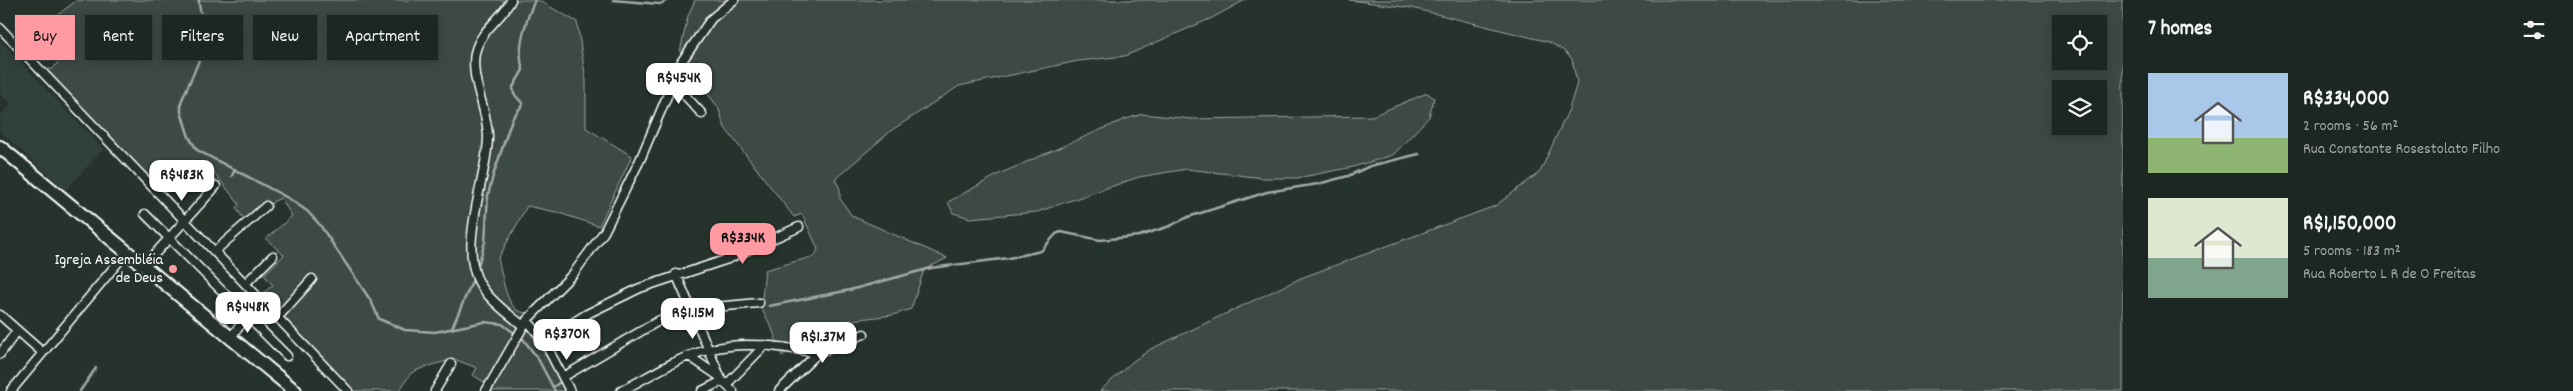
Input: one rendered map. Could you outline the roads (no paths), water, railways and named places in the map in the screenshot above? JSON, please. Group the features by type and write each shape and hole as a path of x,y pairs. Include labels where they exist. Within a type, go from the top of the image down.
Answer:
{"highway":[{"path":"0,142 20,164"},
{"path":"0,147 295,391"},
{"path":"0,154 20,164"}],"street":[{"path":"511,0 484,34 475,51 474,67 478,91 486,110 488,138 476,212 473,268 484,290 506,313 521,328 544,341 570,391"},
{"path":"486,391 521,328 573,274 604,232 640,160 672,81 698,37 711,20 734,0"},
{"path":"0,28 348,391"},
{"path":"672,81 702,114"},
{"path":"143,266 216,186"},
{"path":"215,251 266,206"},
{"path":"145,214 287,356"},
{"path":"544,341 587,314 640,288 676,274 728,259 799,227"},
{"path":"11,391 126,253"},
{"path":"246,283 273,256"},
{"path":"676,274 723,380"},
{"path":"278,316 312,279"},
{"path":"563,377 660,320 692,309 759,303"},
{"path":"0,315 42,352"},
{"path":"230,338 248,316"},
{"path":"0,354 17,331"},
{"path":"779,391 818,353 864,334"},
{"path":"702,391 723,380 765,345"},
{"path":"621,391 689,356 709,349 765,345 818,353"},
{"path":"689,356 723,380 733,391"},
{"path":"435,391 451,364"}],"waterway":[{"path":"199,0 208,40 181,102 181,112 189,137 197,150 288,198 307,211 320,225 371,301 379,319 405,330 435,332 484,322 502,324 524,340 538,359 555,391"},
{"path":"477,269 485,242 488,195 493,176 512,119 523,104 514,94 513,87 523,70 521,44 525,25 535,0"},
{"path":"613,0 660,4 668,0"},
{"path":"769,306 850,290 931,268 1009,258 1041,251 1056,234 1061,232 1100,240 1139,236 1170,226 1188,217 1267,192 1318,184 1348,176 1370,166 1419,154"},
{"path":"232,176 235,169"},
{"path":"452,328 474,277"},
{"path":"80,391 96,368"},
{"path":"553,387 559,383"}],"place":[{"name":"Igreja Assembléia de Deus","path":"173,269"}]}
